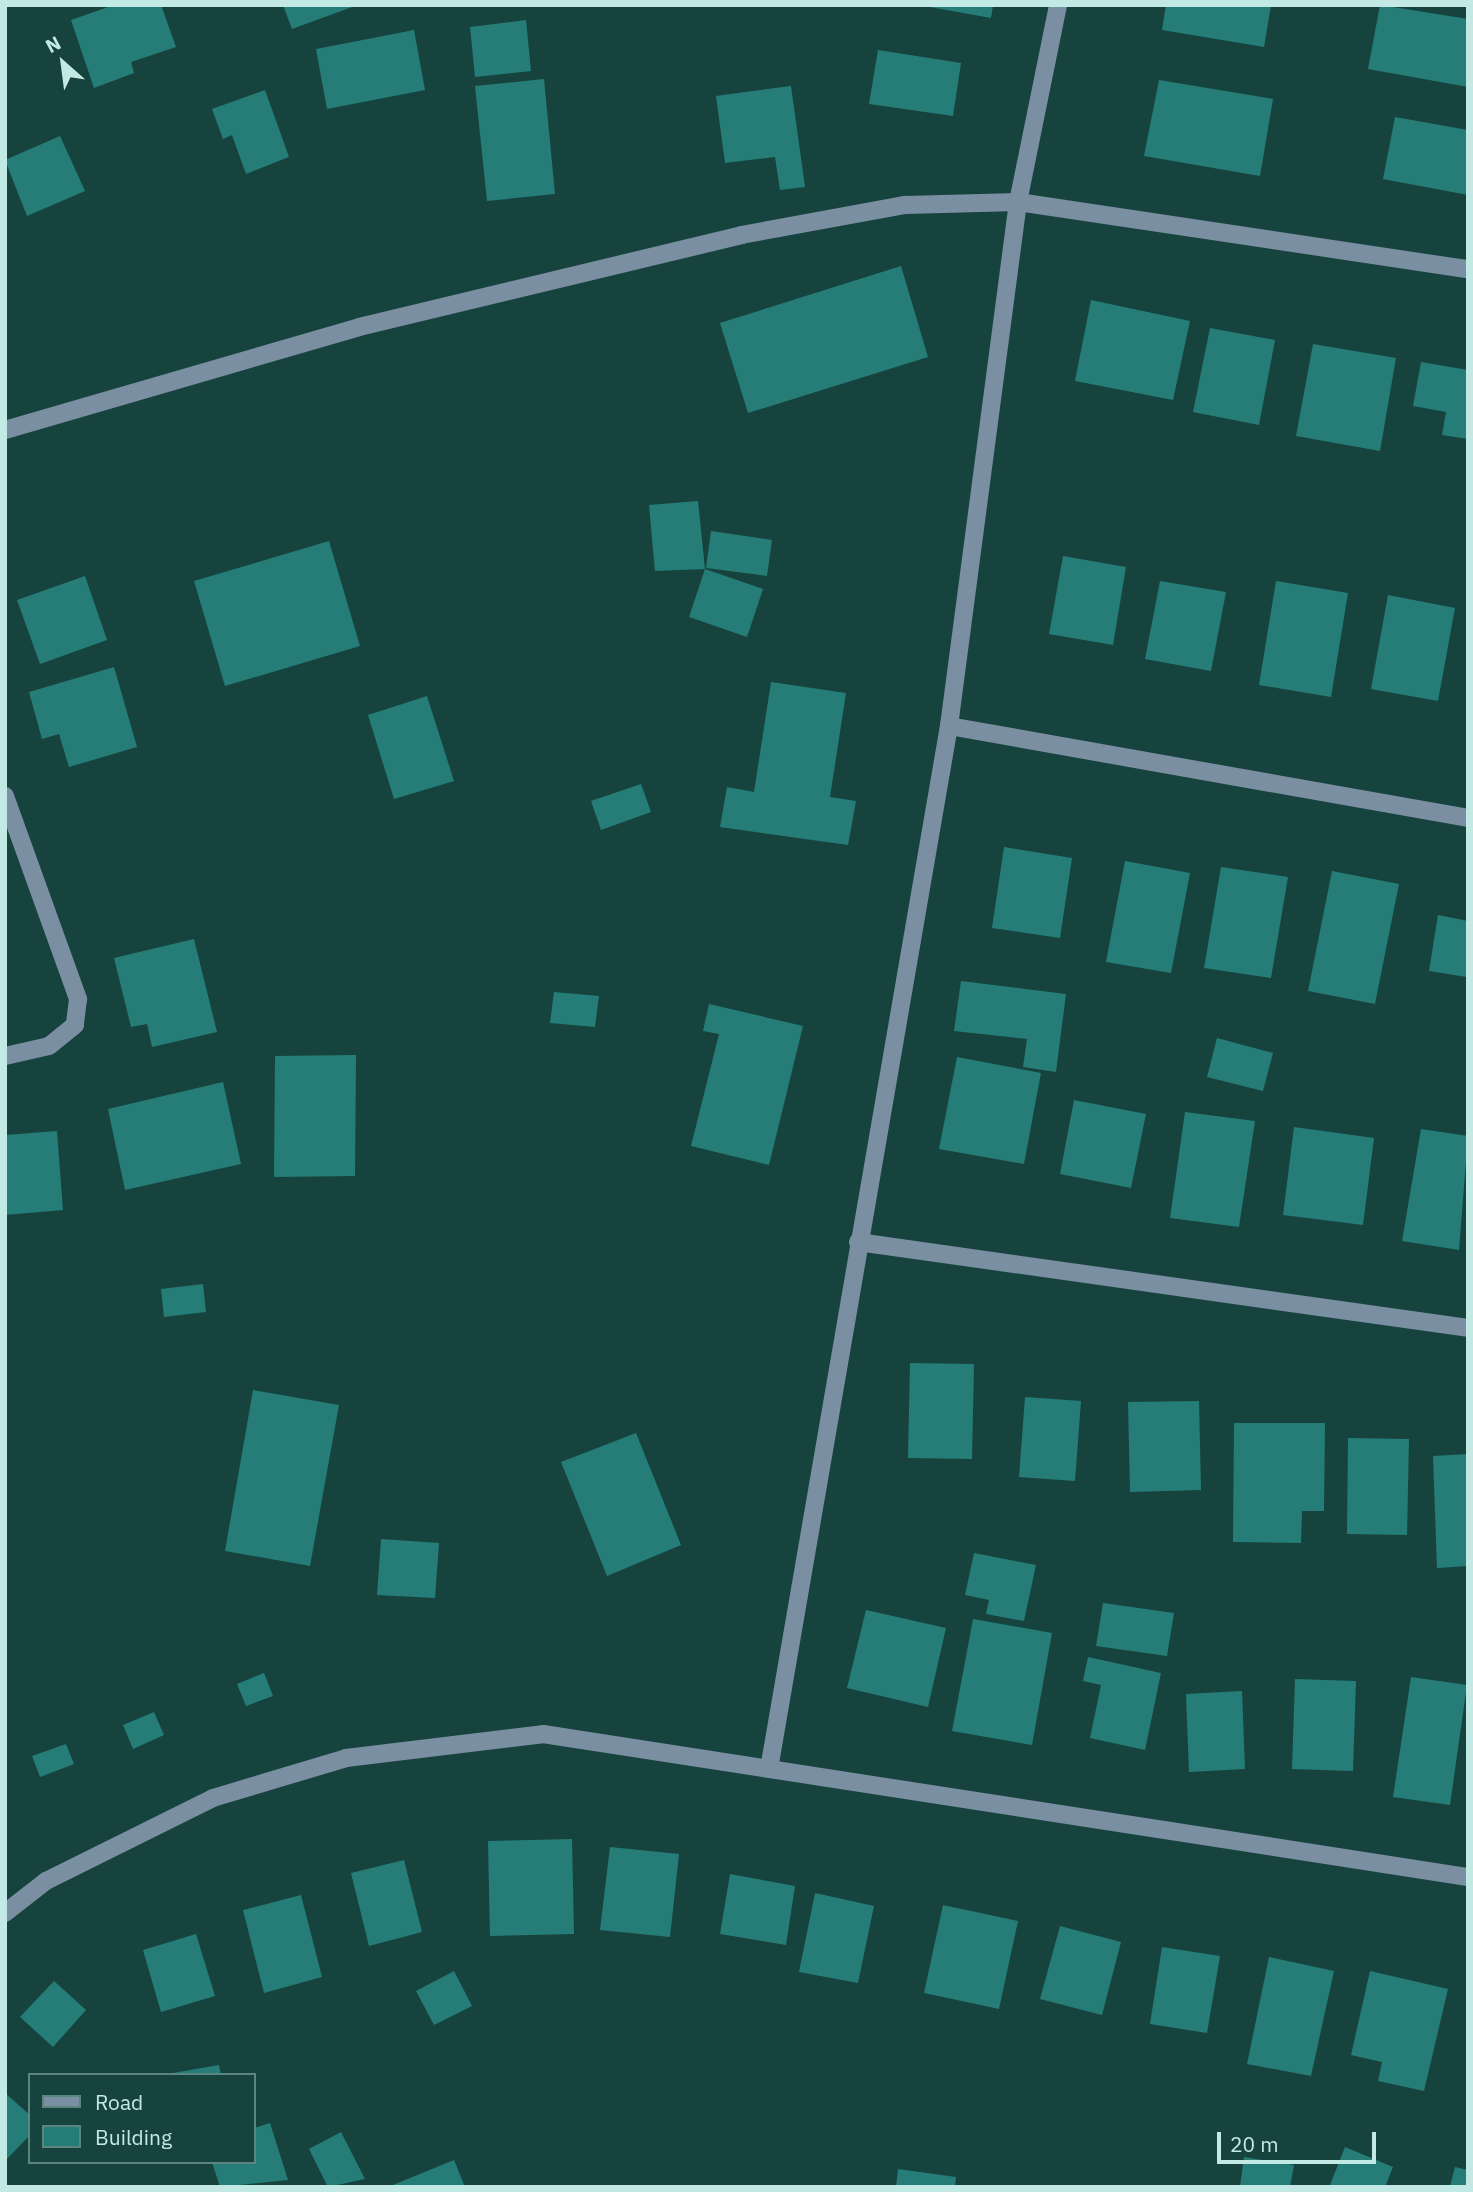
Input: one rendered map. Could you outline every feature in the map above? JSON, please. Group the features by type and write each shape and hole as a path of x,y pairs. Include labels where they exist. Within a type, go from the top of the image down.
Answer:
{"street":[{"path":"769,1769 949,726 1018,202 1058,5"},
{"path":"5,430 359,327 741,235 905,205 1018,202 1468,269"},
{"path":"949,726 1468,818"},
{"path":"5,796 78,999 75,1025 49,1046 5,1056"},
{"path":"858,1242 1468,1328"},
{"path":"5,1913 46,1881 212,1798 346,1758 543,1734 1468,1877"}],"building":[{"path":"114,5 161,5 176,47 131,62 134,73 94,88 71,20"},
{"path":"283,5 355,5 355,6 292,29"},
{"path":"919,5 993,5 991,18"},
{"path":"1166,5 1271,5 1264,47 1162,30"},
{"path":"1380,5 1468,19 1468,87 1368,69"},
{"path":"526,20 531,71 475,77 470,27"},
{"path":"414,30 425,90 327,109 316,49"},
{"path":"878,50 961,63 953,116 869,104"},
{"path":"544,79 555,194 487,201 475,86"},
{"path":"1159,80 1273,99 1260,176 1144,156"},
{"path":"791,86 805,187 780,190 775,157 725,163 716,96"},
{"path":"265,90 289,157 246,174 232,135 223,139 212,109"},
{"path":"1395,117 1468,130 1468,195 1383,179"},
{"path":"60,136 85,191 27,216 5,160"},
{"path":"901,266 928,357 748,413 720,323"},
{"path":"1091,300 1190,321 1173,400 1075,381"},
{"path":"1210,328 1275,340 1259,425 1193,412"},
{"path":"1313,344 1396,358 1380,451 1296,436"},
{"path":"1421,362 1468,370 1468,439 1442,435 1446,412 1413,406"},
{"path":"698,501 705,569 655,571 649,505"},
{"path":"711,531 772,540 767,576 706,568"},
{"path":"329,541 360,646 225,686 194,581"},
{"path":"1063,556 1126,567 1113,645 1049,634"},
{"path":"705,569 763,589 747,637 689,617"},
{"path":"85,576 107,640 40,664 17,600"},
{"path":"1160,581 1226,592 1211,671 1145,659"},
{"path":"1276,581 1348,593 1331,697 1259,685"},
{"path":"1388,595 1455,608 1438,701 1371,689"},
{"path":"114,667 137,747 69,767 59,734 42,739 29,692"},
{"path":"771,682 846,693 830,797 856,801 848,845 720,827 727,787 754,792"},
{"path":"427,696 454,781 394,799 368,715"},
{"path":"641,784 651,812 601,830 591,801"},
{"path":"1004,847 1072,858 1060,938 992,928"},
{"path":"1125,861 1190,873 1171,973 1106,962"},
{"path":"1221,867 1288,877 1271,978 1204,968"},
{"path":"1332,871 1399,884 1375,1004 1308,991"},
{"path":"1438,915 1468,921 1467,977 1429,971"},
{"path":"194,939 217,1032 152,1047 147,1024 131,1027 114,958"},
{"path":"961,981 1066,994 1056,1072 1023,1067 1027,1039 954,1031"},
{"path":"554,992 599,996 595,1027 550,1023"},
{"path":"709,1004 803,1026 769,1165 691,1146 719,1034 703,1031"},
{"path":"1217,1038 1273,1053 1263,1091 1207,1077"},
{"path":"356,1055 355,1176 274,1177 275,1056"},
{"path":"957,1057 1041,1073 1024,1164 939,1149"},
{"path":"223,1082 241,1164 125,1190 108,1109"},
{"path":"1074,1100 1146,1114 1131,1188 1060,1174"},
{"path":"1185,1112 1255,1121 1239,1227 1170,1218"},
{"path":"1294,1127 1374,1138 1363,1225 1283,1215"},
{"path":"1421,1129 1468,1136 1459,1250 1402,1241"},
{"path":"57,1131 63,1210 5,1215 5,1135"},
{"path":"203,1284 206,1312 164,1317 161,1289"},
{"path":"910,1363 974,1364 972,1459 908,1458"},
{"path":"253,1390 339,1405 310,1566 225,1551"},
{"path":"1025,1397 1081,1401 1075,1481 1019,1477"},
{"path":"1199,1401 1201,1490 1130,1492 1128,1402"},
{"path":"1234,1423 1325,1423 1324,1511 1302,1511 1301,1543 1233,1542"},
{"path":"636,1433 681,1545 607,1576 561,1462"},
{"path":"1348,1438 1409,1439 1407,1535 1347,1534"},
{"path":"1468,1454 1468,1566 1437,1568 1433,1456"},
{"path":"381,1539 439,1543 435,1598 377,1595"},
{"path":"974,1553 1036,1565 1024,1621 986,1614 989,1600 965,1595"},
{"path":"1103,1603 1174,1613 1167,1656 1096,1646"},
{"path":"866,1610 946,1628 928,1707 847,1688"},
{"path":"973,1619 1052,1633 1032,1745 952,1731"},
{"path":"1088,1657 1161,1673 1145,1750 1090,1738 1101,1685 1083,1681"},
{"path":"264,1673 273,1696 246,1706 237,1684"},
{"path":"1411,1677 1467,1685 1450,1805 1393,1797"},
{"path":"1295,1679 1356,1681 1353,1771 1292,1769"},
{"path":"1242,1691 1245,1769 1189,1772 1186,1694"},
{"path":"154,1712 164,1735 133,1749 123,1725"},
{"path":"66,1744 74,1764 40,1777 32,1756"},
{"path":"572,1839 574,1934 490,1936 488,1841"},
{"path":"610,1847 679,1854 670,1937 600,1930"},
{"path":"404,1860 422,1932 369,1946 351,1873"},
{"path":"730,1874 795,1886 786,1945 720,1934"},
{"path":"815,1893 874,1906 858,1983 799,1972"},
{"path":"301,1895 322,1977 264,1993 243,1910"},
{"path":"943,1905 1018,1921 999,2009 924,1993"},
{"path":"1060,1926 1121,1942 1102,2015 1040,1999"},
{"path":"196,1934 215,1996 161,2012 143,1950"},
{"path":"1162,1947 1220,1956 1207,2033 1150,2024"},
{"path":"1269,1957 1334,1971 1311,2076 1247,2064"},
{"path":"454,1971 472,2006 434,2025 416,1991"},
{"path":"1370,1971 1448,1989 1424,2091 1378,2081 1382,2062 1351,2055"},
{"path":"54,1981 86,2010 53,2047 20,2017"},
{"path":"219,2065 221,2073 173,2073"},
{"path":"5,2093 28,2113 28,2137 5,2161"},
{"path":"270,2123 288,2180 220,2187 213,2164 256,2164 256,2127"},
{"path":"341,2132 365,2179 328,2187 309,2149"},
{"path":"1345,2147 1393,2167 1385,2187 1330,2185"},
{"path":"1244,2157 1294,2165 1290,2187 1240,2187"},
{"path":"454,2160 465,2187 388,2187"},
{"path":"1455,2167 1468,2170 1468,2187 1450,2187"},
{"path":"898,2169 956,2177 955,2187 896,2187"}]}
